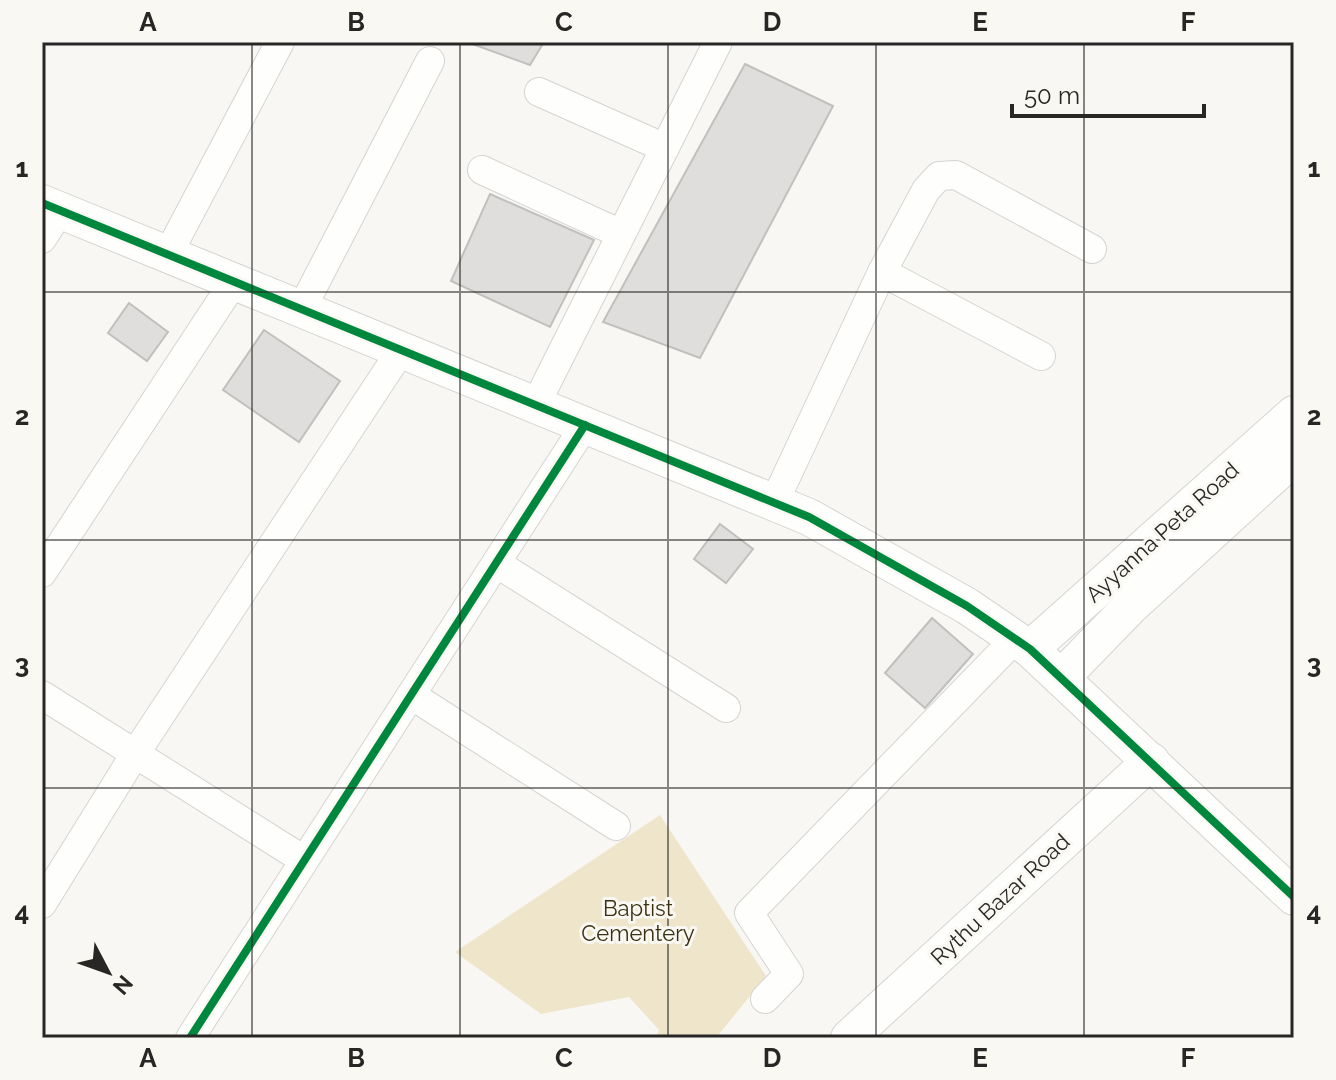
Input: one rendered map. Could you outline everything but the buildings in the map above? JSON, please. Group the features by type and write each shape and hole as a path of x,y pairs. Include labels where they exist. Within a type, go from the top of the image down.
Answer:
{"street":[{"path":"167,256 280,42"},
{"path":"536,404 718,42"},
{"path":"301,310 430,61"},
{"path":"539,92 665,148"},
{"path":"482,170 621,234"},
{"path":"774,503 882,272 932,182 948,173 1092,249"},
{"path":"48,218 167,256 809,517 967,606 1022,644 1294,897"},
{"path":"882,272 1041,356"},
{"path":"42,573 233,283"},
{"path":"42,904 135,754 402,349"},
{"name":"Ayyanna Peta Road","path":"1022,644 1294,414"},
{"path":"190,1038 585,425"},
{"path":"1061,678 1131,606 1294,457"},
{"path":"496,563 726,708"},
{"path":"765,999 789,974 749,913 1022,644"},
{"path":"42,695 304,860"},
{"path":"411,695 616,826"},
{"name":"Rythu Bazar Road","path":"849,1038 1151,761"}],"green space":[{"name":"Baptist Cementery","path":"660,815 766,976 716,1038 655,1038 659,1030 629,997 541,1014 455,952"}],"cycle path":[{"path":"42,203 809,517 967,606 1030,649 1294,897"},
{"path":"190,1038 585,425"}]}
